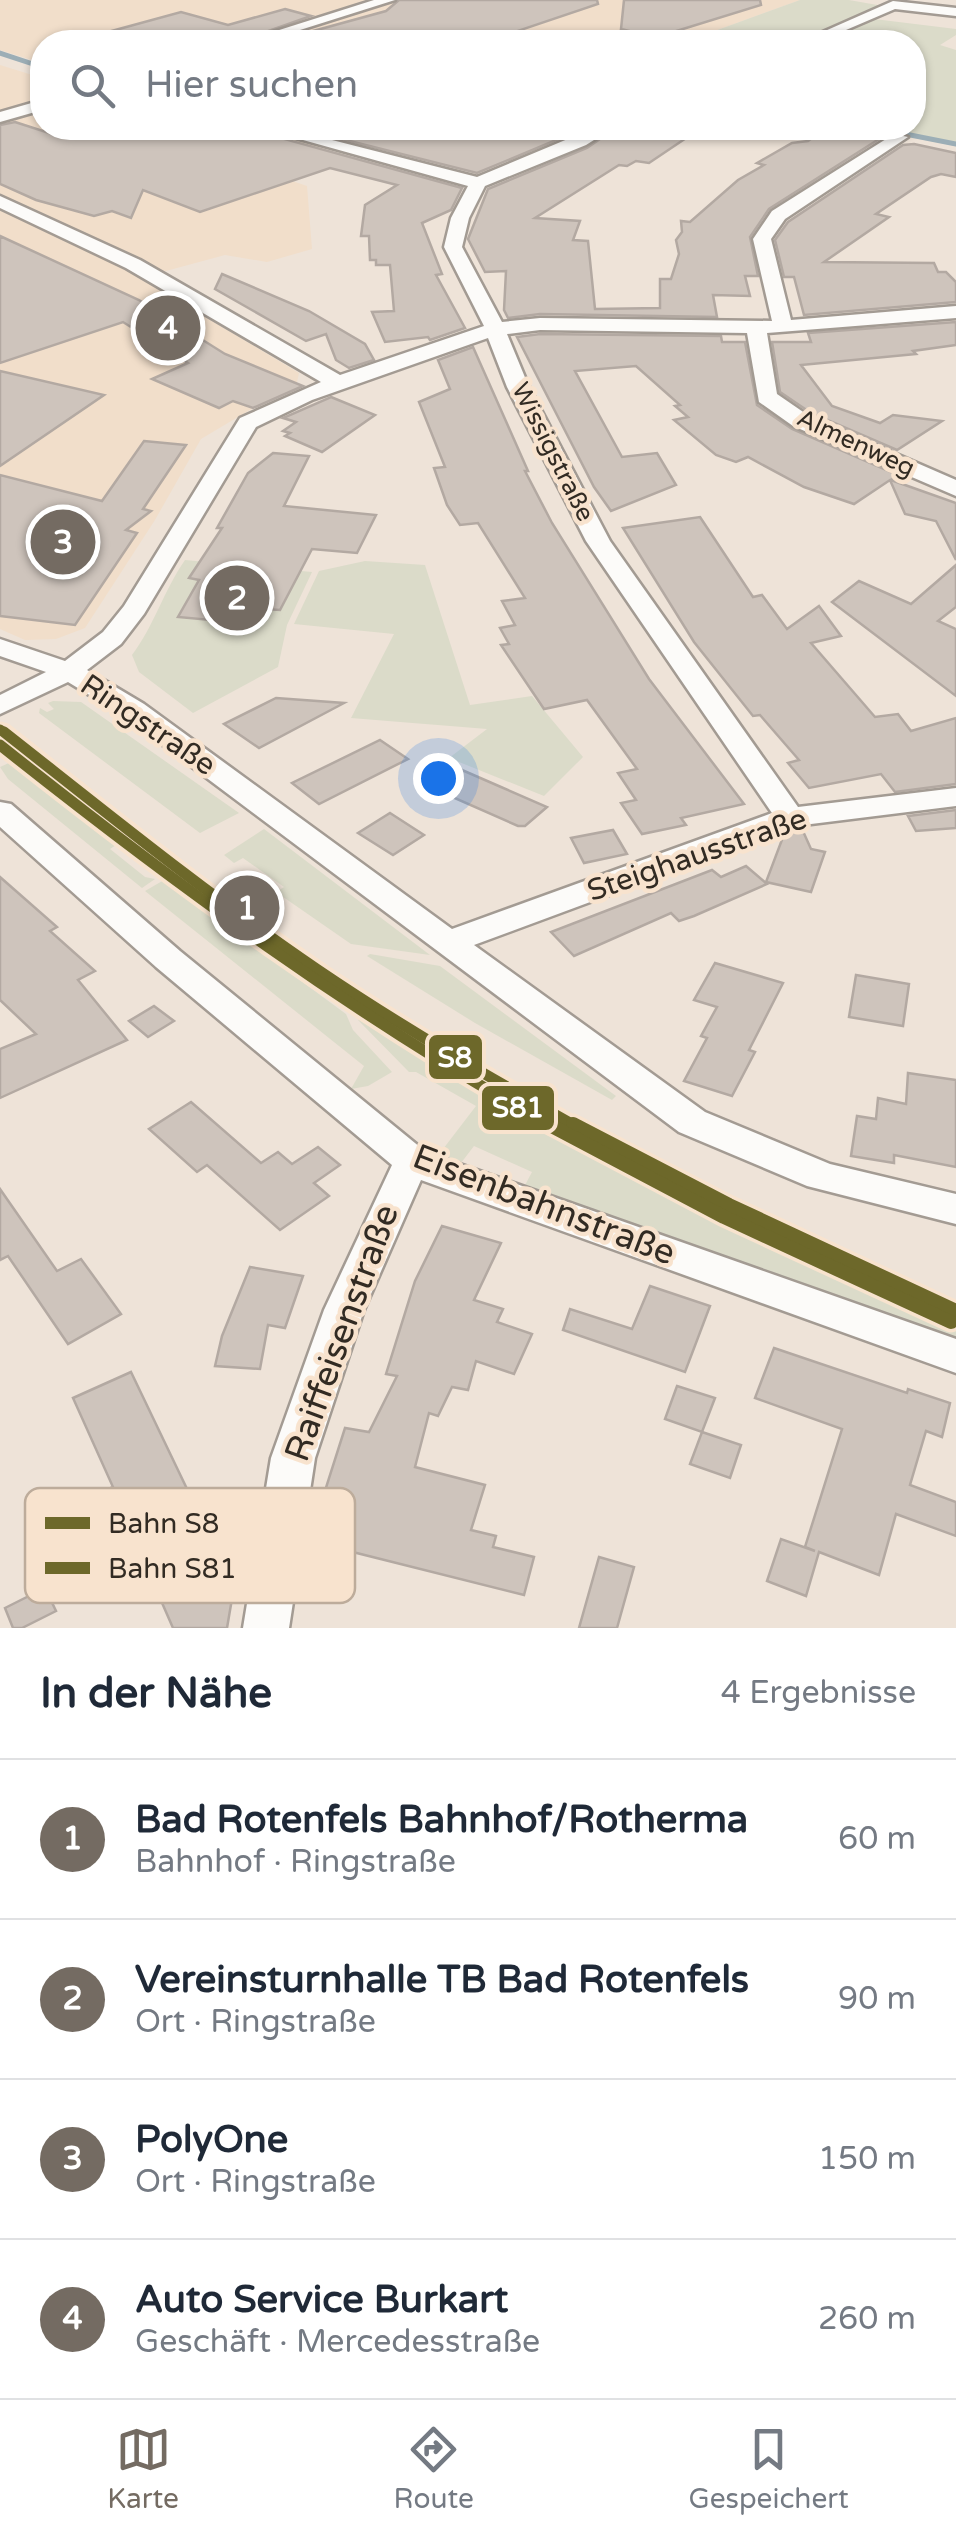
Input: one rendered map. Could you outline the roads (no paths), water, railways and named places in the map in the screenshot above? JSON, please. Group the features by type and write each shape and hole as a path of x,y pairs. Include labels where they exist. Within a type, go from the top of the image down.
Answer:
{"street":[{"path":"288,30 388,0"},
{"path":"835,30 893,5 956,12"},
{"path":"0,117 30,108"},
{"path":"314,140 478,183 584,140"},
{"path":"783,327 762,239 778,215 895,140"},
{"name":"Wissigstraße","path":"478,183 460,218 453,246 527,404 598,541 790,817"},
{"path":"0,201 133,264 340,384"},
{"name":"Ringstraße","path":"956,312 756,328 540,324 494,329 266,410 248,423 124,624 97,652 69,671 180,742 259,806 692,1122 762,1157 846,1187 956,1209"},
{"name":"Almenweg","path":"756,328 766,396 801,421 956,490"},
{"path":"0,648 69,671"},
{"path":"0,706 69,671"},
{"name":"Steighausstraße","path":"446,942 790,817 956,797"},
{"name":"Eisenbahnstraße","path":"0,811 168,959 414,1162 956,1356"},
{"name":"Raiffeisenstraße","path":"288,1488 293,1458 344,1310 396,1189 414,1162"},
{"name":"Raiffeisenstraße","path":"266,1628 270,1603"}],"waterway":[{"path":"0,53 30,63"},
{"path":"926,138 956,144"}],"rail line":[{"name":"S8","path":"0,729 271,937 436,1045 654,1168 956,1311"},
{"name":"S81","path":"0,745 222,916 313,981 431,1056 649,1179 951,1322"}],"place":[{"name":"Auto Service Burkart","path":"168,328"},
{"name":"PolyOne","path":"63,542"},
{"name":"Vereinsturnhalle TB Bad Rotenfels","path":"237,598"},
{"name":"Bad Rotenfels Bahnhof/Rotherma","path":"247,908"}]}
